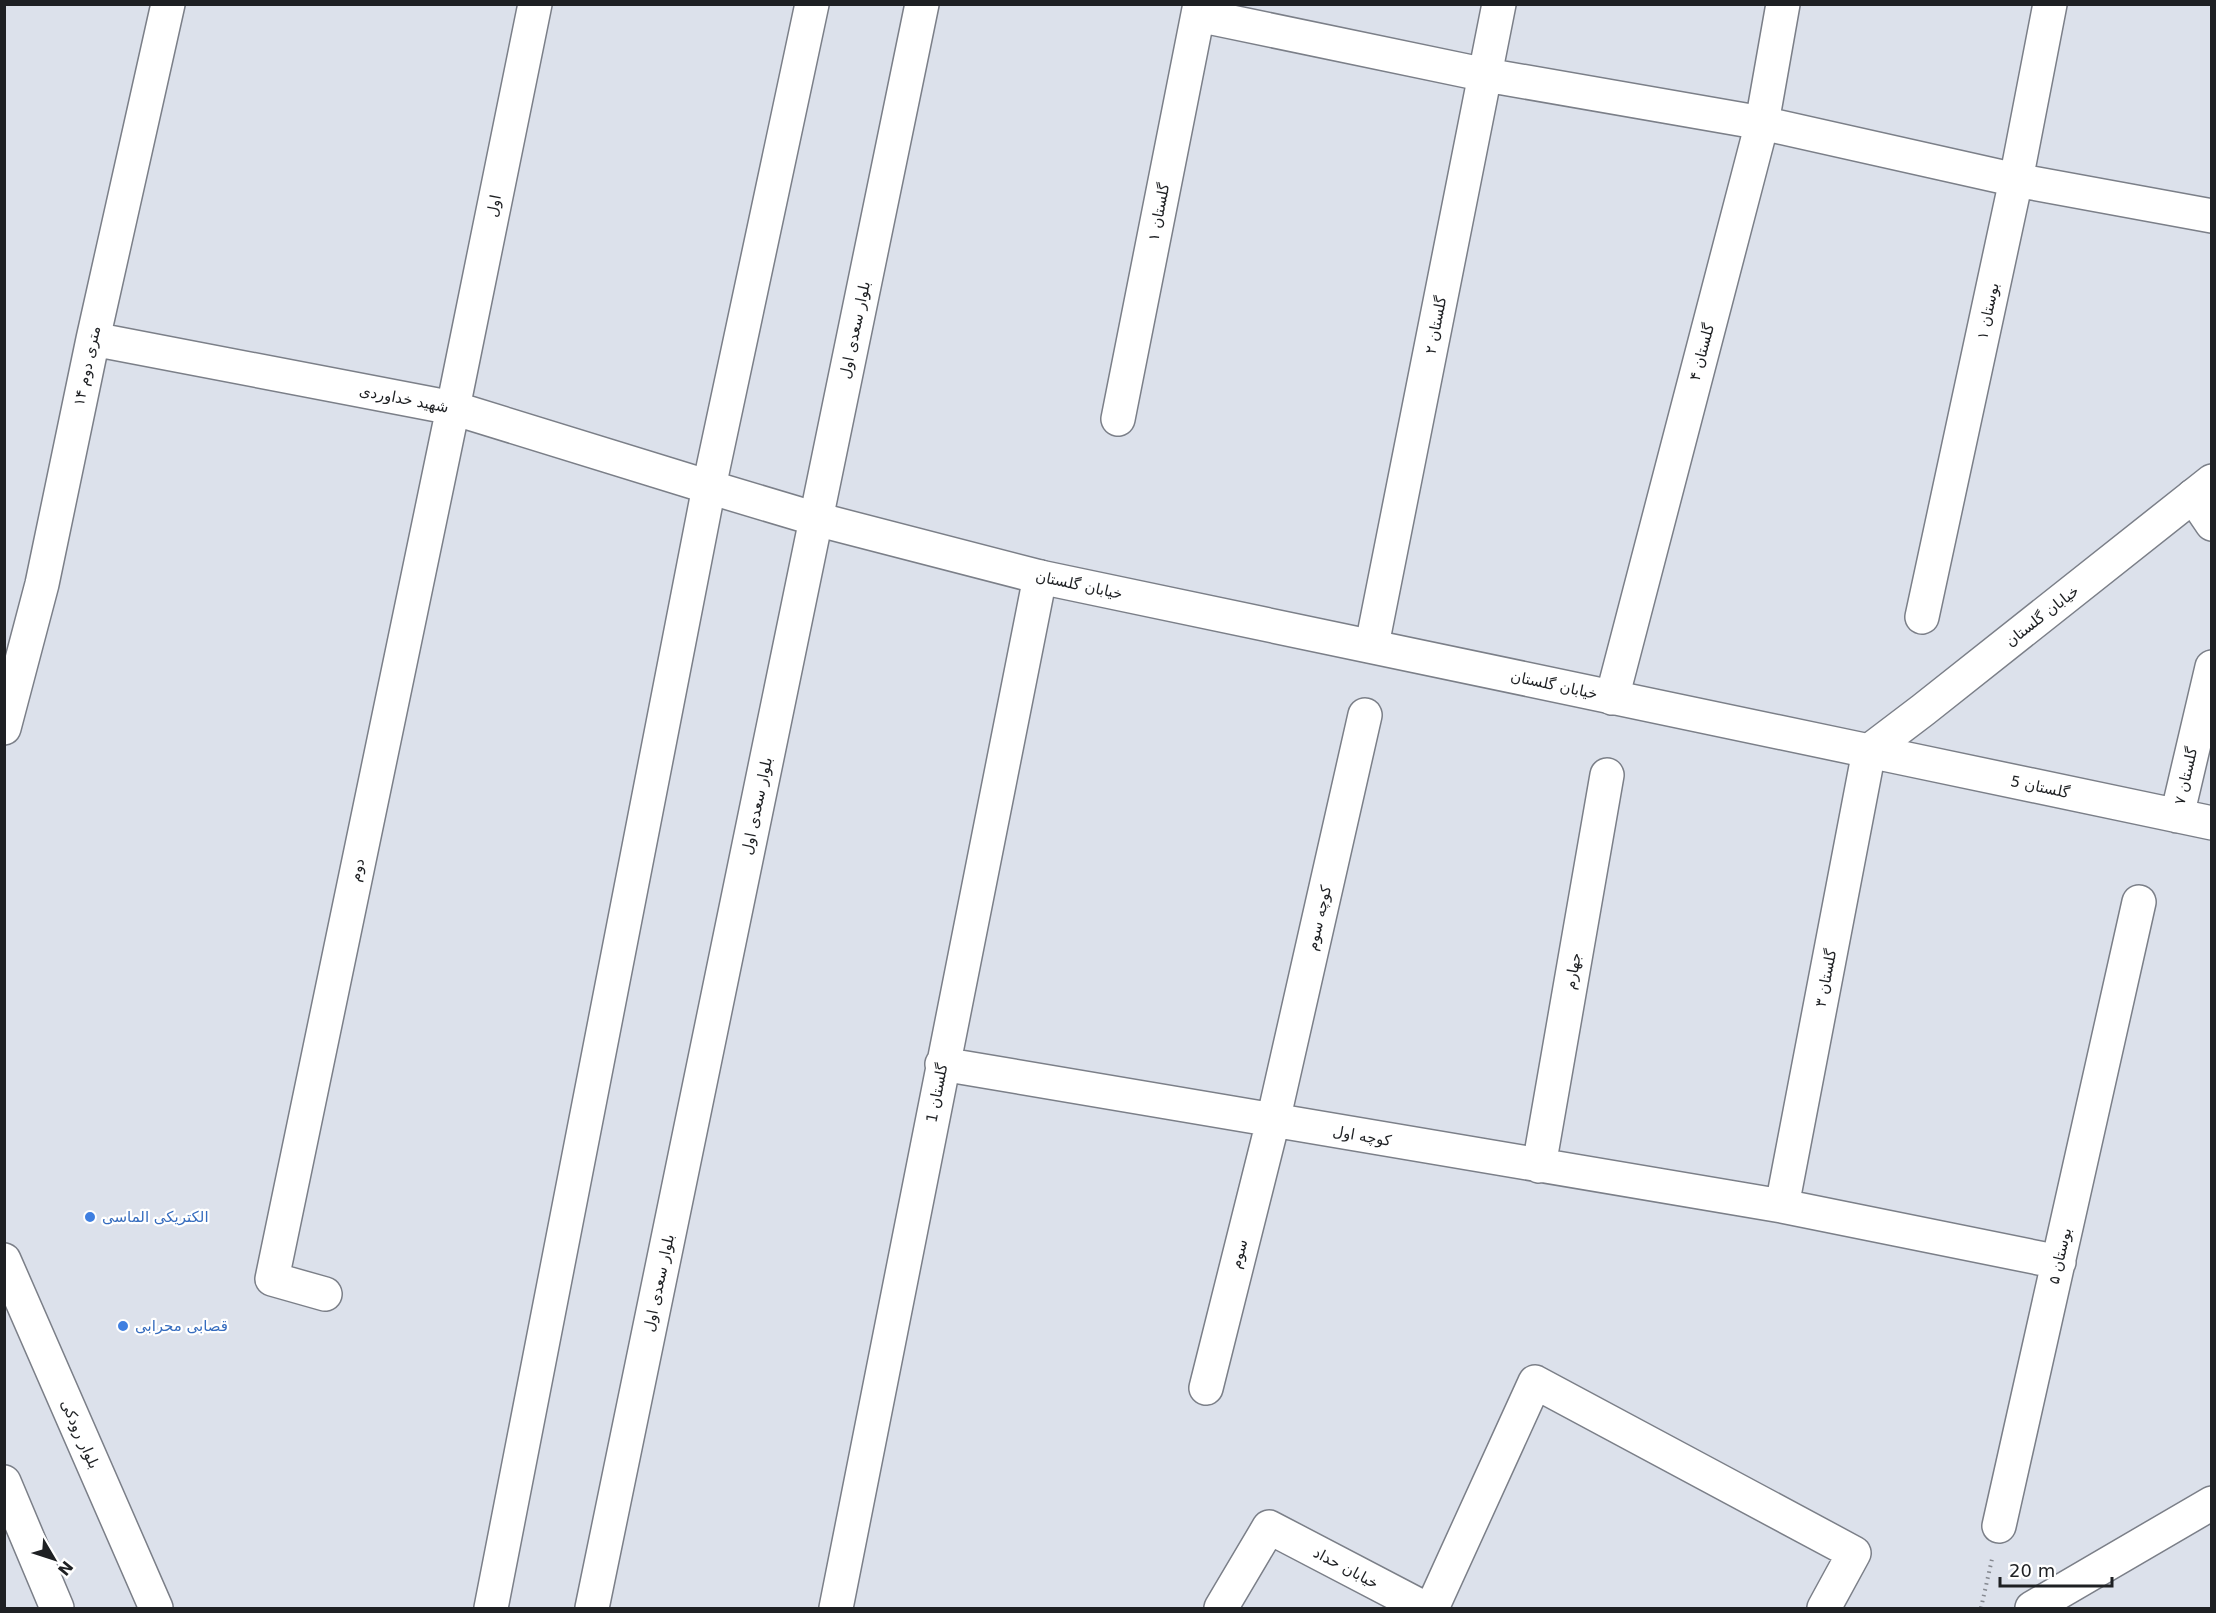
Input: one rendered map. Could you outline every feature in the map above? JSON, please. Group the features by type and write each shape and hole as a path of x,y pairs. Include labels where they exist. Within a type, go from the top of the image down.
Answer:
{"street":[{"name":"۱۴ متری دوم","path":"4,728 42,584 93,339 168,4"},
{"name":"اول","path":"453,408 535,4"},
{"path":"491,1608 709,488 812,4"},
{"name":"بلوار سعدی اول","path":"592,1608 922,4"},
{"name":"گلستان ۲","path":"1372,645 1499,4"},
{"name":"گلستان ۴","path":"1612,698 1762,123 1783,4"},
{"name":"بوستان ۱","path":"1922,617 2016,180 2050,4"},
{"path":"1199,10 1486,75 1762,123 2016,180 2211,216"},
{"name":"گلستان ۱","path":"1118,419 1199,10"},
{"name":"شهید خداوردی","path":"93,339 453,408 816,519"},
{"name":"دوم","path":"325,1294 272,1279 453,408"},
{"path":"2202,489 2211,524"},
{"name":"خیابان گلستان","path":"816,519 1040,577 1869,751 2202,489"},
{"name":"گلستان 1","path":"836,1608 1040,577"},
{"name":"گلستان ۷","path":"2177,816 2211,667"},
{"name":"کوچه سوم","path":"1273,1121 1365,715"},
{"name":"گلستان 5","path":"1869,751 2211,823"},
{"name":"گلستان ۳","path":"1782,1206 1869,751"},
{"name":"جهارم","path":"1539,1166 1607,775"},
{"name":"بوستان ۵","path":"1999,1526 2139,902"},
{"name":"کوچه اول","path":"942,1064 1782,1206 2059,1262"},
{"name":"سوم","path":"1206,1388 1273,1121"},
{"name":"بلوار رودکی","path":"4,1260 156,1608"},
{"path":"1432,1608 1535,1382 1854,1553 1824,1608"},
{"path":"4,1482 57,1608"},
{"path":"2032,1608 2211,1503"},
{"name":"خیابان حداد","path":"1221,1608 1269,1527 1424,1608"}],"path":[{"path":"1981,1608 1999,1526"}],"place":[{"name":"الکتریکی الماسی","path":"90,1217"},
{"name":"قصابی محرابی","path":"123,1326"}]}
